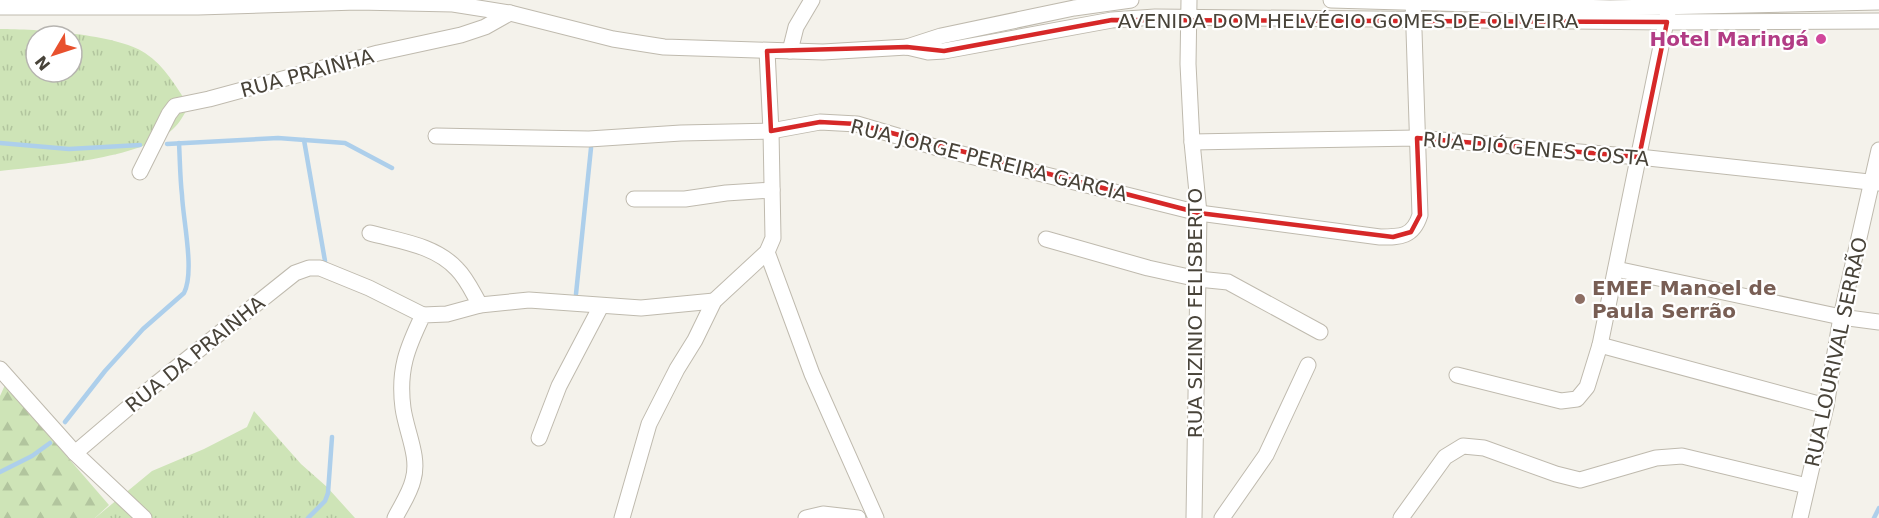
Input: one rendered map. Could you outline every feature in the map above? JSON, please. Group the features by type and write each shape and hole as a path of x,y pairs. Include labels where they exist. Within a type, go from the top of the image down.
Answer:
{"street":[{"path":"790,51 796,27 812,0"},
{"name":"AVENIDA DOM HELVÉCIO GOMES DE OLIVEIRA","path":"907,47 941,36 1074,8 1131,0"},
{"name":"RUA SIZINIO FELISBERTO","path":"1190,0 1188,63 1199,213 1194,518"},
{"name":"AVENIDA DOM HELVÉCIO GOMES DE OLIVEIRA","path":"1331,0 1610,8 1879,3"},
{"path":"0,7 198,7 404,1 453,4 510,13 613,39 664,47 823,52 907,47"},
{"path":"1413,1 1417,138"},
{"path":"1457,375 1561,401 1577,399 1587,387 1600,345 1640,158 1669,6"},
{"name":"RUA PRAINHA","path":"140,172 175,106 416,44 461,35 485,27 510,13"},
{"name":"AVENIDA DOM HELVÉCIO GOMES DE OLIVEIRA","path":"907,47 928,52 944,51 1112,20 1189,17 1667,22 1879,21"},
{"path":"622,518 650,424 660,400 695,340 714,301 767,252 773,238 767,51"},
{"name":"RUA JORGE PEREIRA GARCIA","path":"436,136 589,139 681,133 771,131 820,122 857,124 938,148 1199,213 1380,237 1402,236 1411,232 1416,225 1419,215 1417,138"},
{"name":"RUA DIÓGENES COSTA","path":"1192,142 1417,138 1876,182"},
{"name":"RUA LOURIVAL SERRÃO","path":"1800,518 1826,406 1841,317 1876,182 1879,150"},
{"path":"634,199 685,199 771,190"},
{"path":"370,233 429,249 443,257 466,280 480,305"},
{"path":"1046,239 1148,268 1198,279 1228,282 1320,332"},
{"path":"767,252 812,374 876,518"},
{"name":"RUA DA PRAINHA","path":"75,453 156,384 295,273 309,268 320,268 369,288 423,315"},
{"path":"1616,269 1841,317 1879,322"},
{"path":"395,518 413,481 415,470 415,460 403,408 402,375 409,344 423,315 447,314 480,305 529,300 641,308 714,301"},
{"path":"539,438 559,386 601,306"},
{"path":"1600,345 1826,406"},
{"path":"1222,518 1266,455 1308,365"},
{"path":"0,369 75,453 144,518"},
{"path":"1401,518 1445,457 1462,446 1484,448 1556,474 1580,480 1656,458 1682,456 1807,486"},
{"path":"806,518 823,514 858,518"}],"highlighted area":[{"path":"1112,20 1667,22 1639,157 1417,138 1420,215 1411,232 1393,237 1199,213 857,124 820,122 771,131 767,51 907,47 944,51"}],"green space":[{"path":"0,29 24,30 24,84 84,84 84,35 115,41 145,53 170,77 189,106 173,129 139,148 65,163 0,171"},
{"path":"5,385 109,505 95,518 0,518 0,396"},
{"path":"254,411 301,464 327,487 355,518 95,518 152,471 204,449 247,427"}],"waterway":[{"path":"167,144 278,138 345,143 392,168"},
{"path":"304,140 325,261"},
{"path":"0,143 69,149 140,145"},
{"path":"65,422 105,371 143,329 184,293 187,284 188,259 179,143"},
{"path":"576,294 591,148"},
{"path":"308,518 325,501 328,493 332,437"},
{"path":"0,472 32,456 50,443"},
{"path":"1874,518 1879,508"}],"place":[{"name":"Hotel Maringá","path":"1821,39"},
{"name":"EMEF Manoel de Paula Serrão","path":"1580,299"}]}
